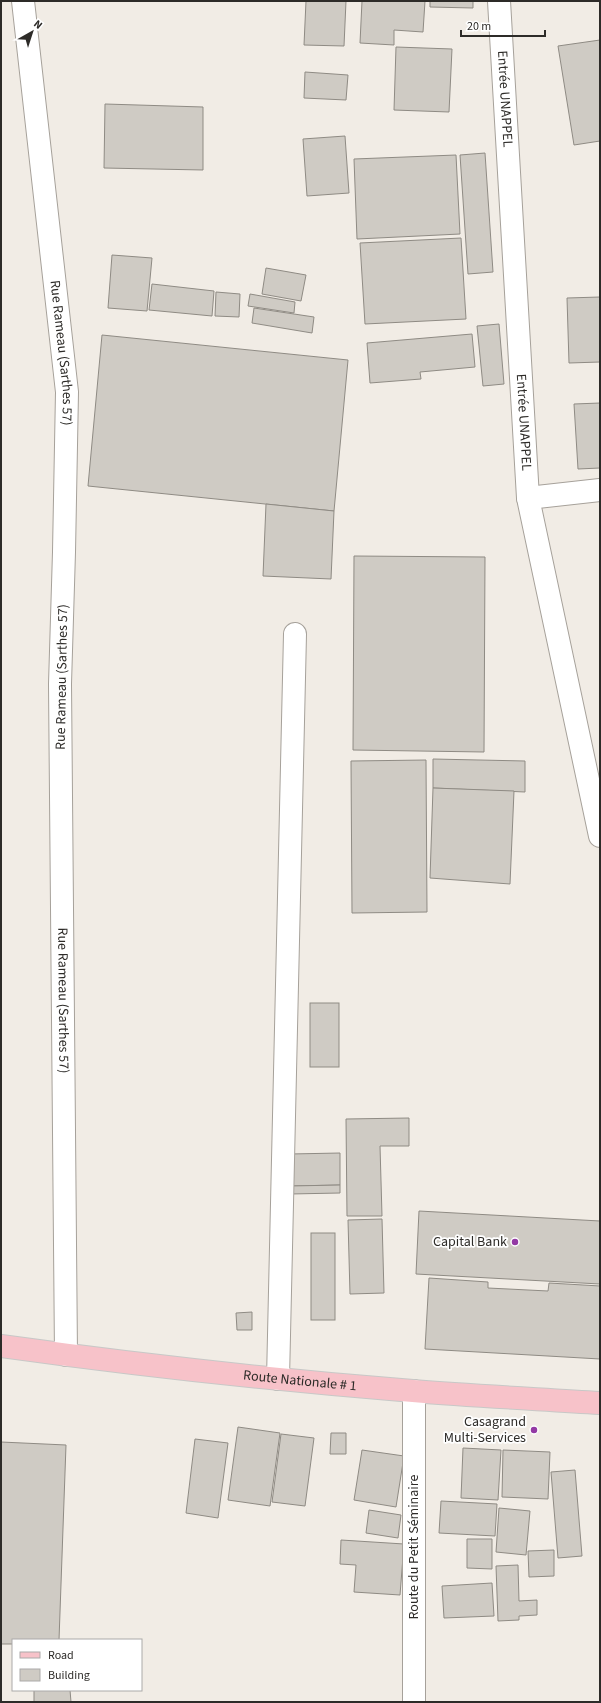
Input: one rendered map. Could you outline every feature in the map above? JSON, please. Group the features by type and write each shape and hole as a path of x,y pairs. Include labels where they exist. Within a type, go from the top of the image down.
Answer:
{"main road":[{"name":"Route Nationale # 1","path":"1,1346 66,1355 278,1379 414,1391 600,1403"}],"street":[{"name":"Rue Rameau (Sarthes 57)","path":"23,1 67,392 60,684 66,1355"},
{"name":"Entrée UNAPPEL","path":"499,1 528,498 600,836"},
{"path":"528,498 600,490"},
{"path":"278,1379 295,634"},
{"name":"Route du Petit Séminaire","path":"414,1391 414,1702"}],"building":[{"path":"306,1 346,1 344,46 304,45"},
{"path":"362,1 425,1 423,32 394,30 394,45 360,43"},
{"path":"430,1 473,1 473,8 430,7"},
{"path":"600,40 600,141 574,145 558,46"},
{"path":"396,47 452,49 449,112 394,110"},
{"path":"305,72 348,75 346,100 304,98"},
{"path":"105,104 203,107 203,170 104,168"},
{"path":"345,136 349,193 307,196 303,139"},
{"path":"485,153 493,272 468,274 460,155"},
{"path":"456,155 460,234 357,239 354,159"},
{"path":"461,238 466,319 365,324 360,243"},
{"path":"112,255 152,258 147,311 108,308"},
{"path":"266,268 306,275 301,301 262,294"},
{"path":"152,284 214,291 212,316 149,310"},
{"path":"216,292 240,294 239,317 215,316"},
{"path":"250,294 295,302 294,313 248,306"},
{"path":"600,297 600,362 569,363 567,298"},
{"path":"254,308 314,317 312,333 252,323"},
{"path":"499,324 504,384 483,386 477,326"},
{"path":"472,334 475,367 420,372 421,379 370,383 367,343"},
{"path":"102,335 348,360 334,511 88,486"},
{"path":"600,403 600,468 578,469 574,404"},
{"path":"266,504 334,511 331,579 263,576"},
{"path":"354,556 485,557 484,752 353,750"},
{"path":"433,759 525,761 525,792 433,788"},
{"path":"426,760 427,912 352,913 351,761"},
{"path":"433,788 514,791 510,884 430,878"},
{"path":"310,1003 339,1003 339,1067 310,1067"},
{"path":"409,1118 409,1146 380,1146 382,1216 347,1216 346,1119"},
{"path":"340,1153 340,1185 290,1186 290,1154"},
{"path":"340,1185 340,1193 290,1194 290,1186"},
{"path":"419,1211 600,1221 600,1284 416,1274"},
{"path":"382,1219 384,1293 350,1294 348,1220"},
{"path":"311,1233 335,1233 335,1320 311,1320"},
{"path":"429,1278 488,1282 488,1288 548,1291 549,1283 600,1286 600,1359 425,1349"},
{"path":"252,1312 252,1330 237,1330 236,1313"},
{"path":"238,1427 280,1433 270,1506 228,1500"},
{"path":"331,1433 346,1433 346,1454 330,1454"},
{"path":"281,1434 314,1438 305,1506 272,1502"},
{"path":"195,1439 228,1443 218,1518 186,1513"},
{"path":"1,1442 66,1445 59,1639 12,1639 12,1644 1,1644"},
{"path":"463,1448 501,1450 498,1500 461,1498"},
{"path":"362,1450 404,1456 396,1507 354,1500"},
{"path":"503,1450 550,1452 548,1499 502,1497"},
{"path":"575,1470 582,1556 558,1558 551,1472"},
{"path":"441,1501 497,1504 495,1536 439,1533"},
{"path":"499,1508 530,1511 526,1555 496,1552"},
{"path":"369,1510 401,1515 398,1538 366,1533"},
{"path":"467,1539 492,1539 492,1569 467,1568"},
{"path":"341,1540 404,1544 400,1595 354,1592 356,1565 340,1564"},
{"path":"554,1550 554,1576 529,1577 528,1551"},
{"path":"518,1565 519,1601 537,1600 537,1615 519,1616 519,1620 498,1621 496,1566"},
{"path":"492,1583 494,1616 444,1618 442,1586"},
{"path":"34,1691 70,1691 71,1702 34,1702"}],"place":[{"name":"Capital Bank","path":"515,1242"},
{"name":"Casagrand Multi-Services","path":"534,1430"}]}
